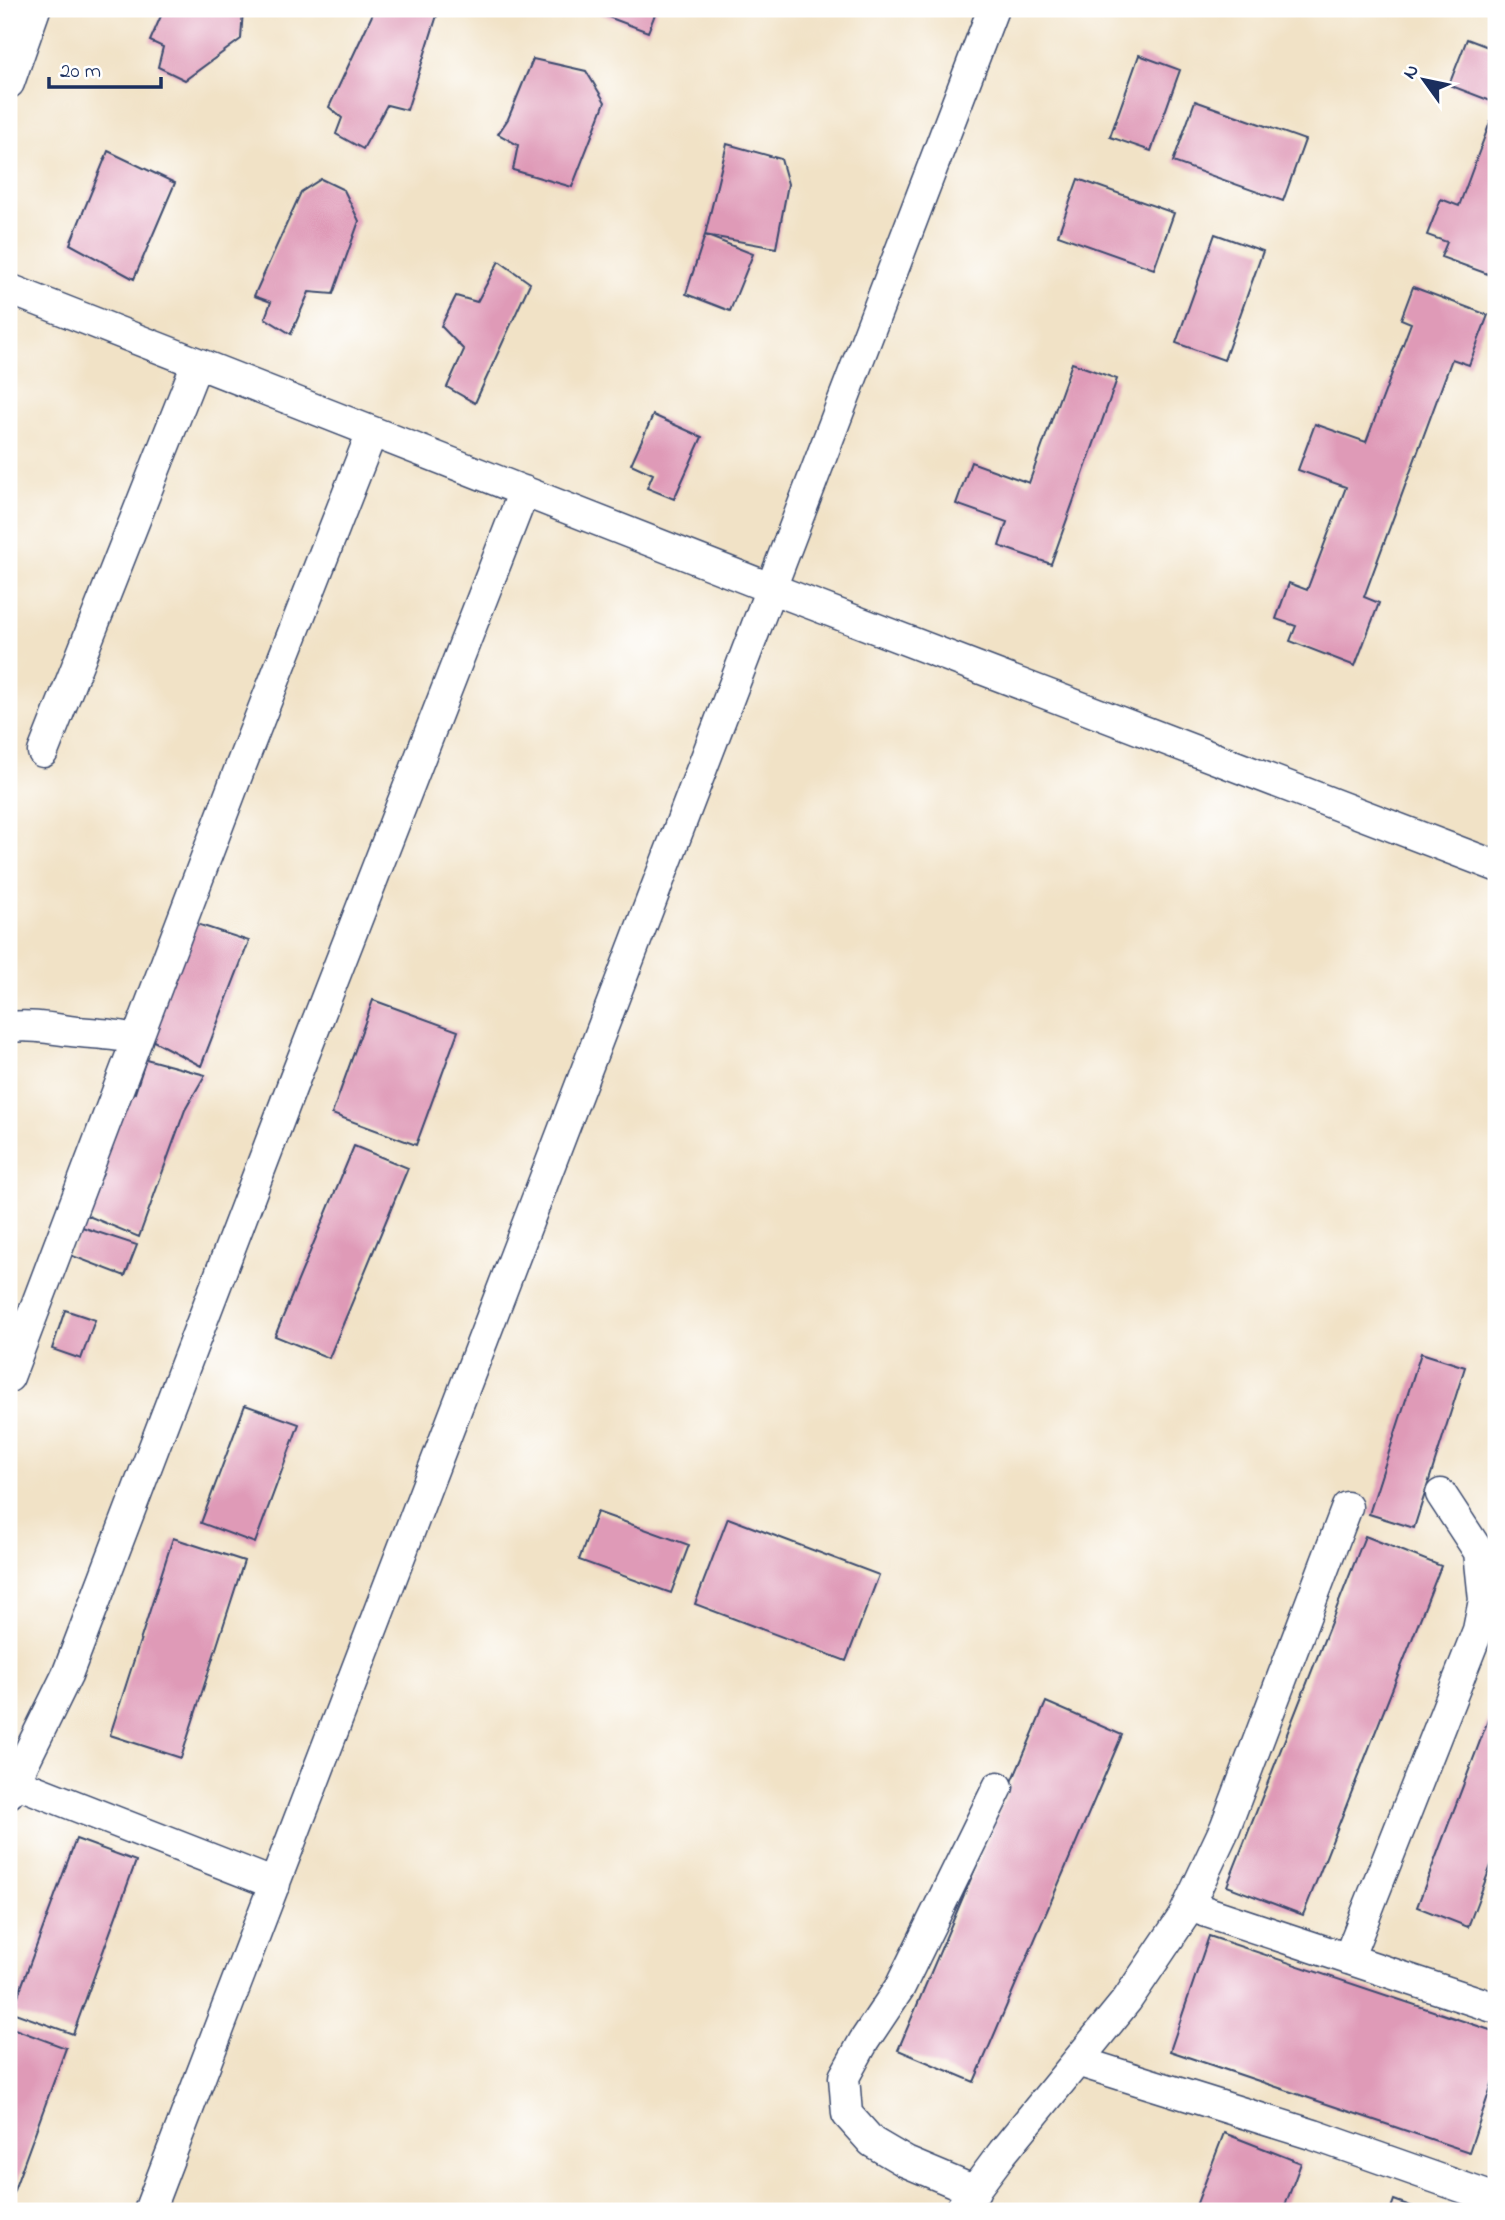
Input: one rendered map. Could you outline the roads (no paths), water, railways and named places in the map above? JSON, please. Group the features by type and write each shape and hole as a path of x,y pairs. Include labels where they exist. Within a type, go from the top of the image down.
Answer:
{"street":[{"path":"9,83 35,9"},
{"path":"149,2211 993,9"},
{"path":"9,289 770,588 1496,866"},
{"path":"43,752 197,363"},
{"path":"9,1377 233,785 372,432"},
{"path":"275,1884 10,1785 67,1675 295,1077 524,491"},
{"path":"9,1027 34,1025 119,1035 137,1040"},
{"path":"1348,1959 1478,1630 1484,1600 1479,1552 1441,1494"},
{"path":"998,1787 900,1987 844,2077 847,2114 872,2142 967,2201 1127,2000 1183,1917 1225,1828 1348,1507"},
{"path":"1189,1906 1496,2008"},
{"path":"1077,2061 1314,2135 1496,2199"}]}
